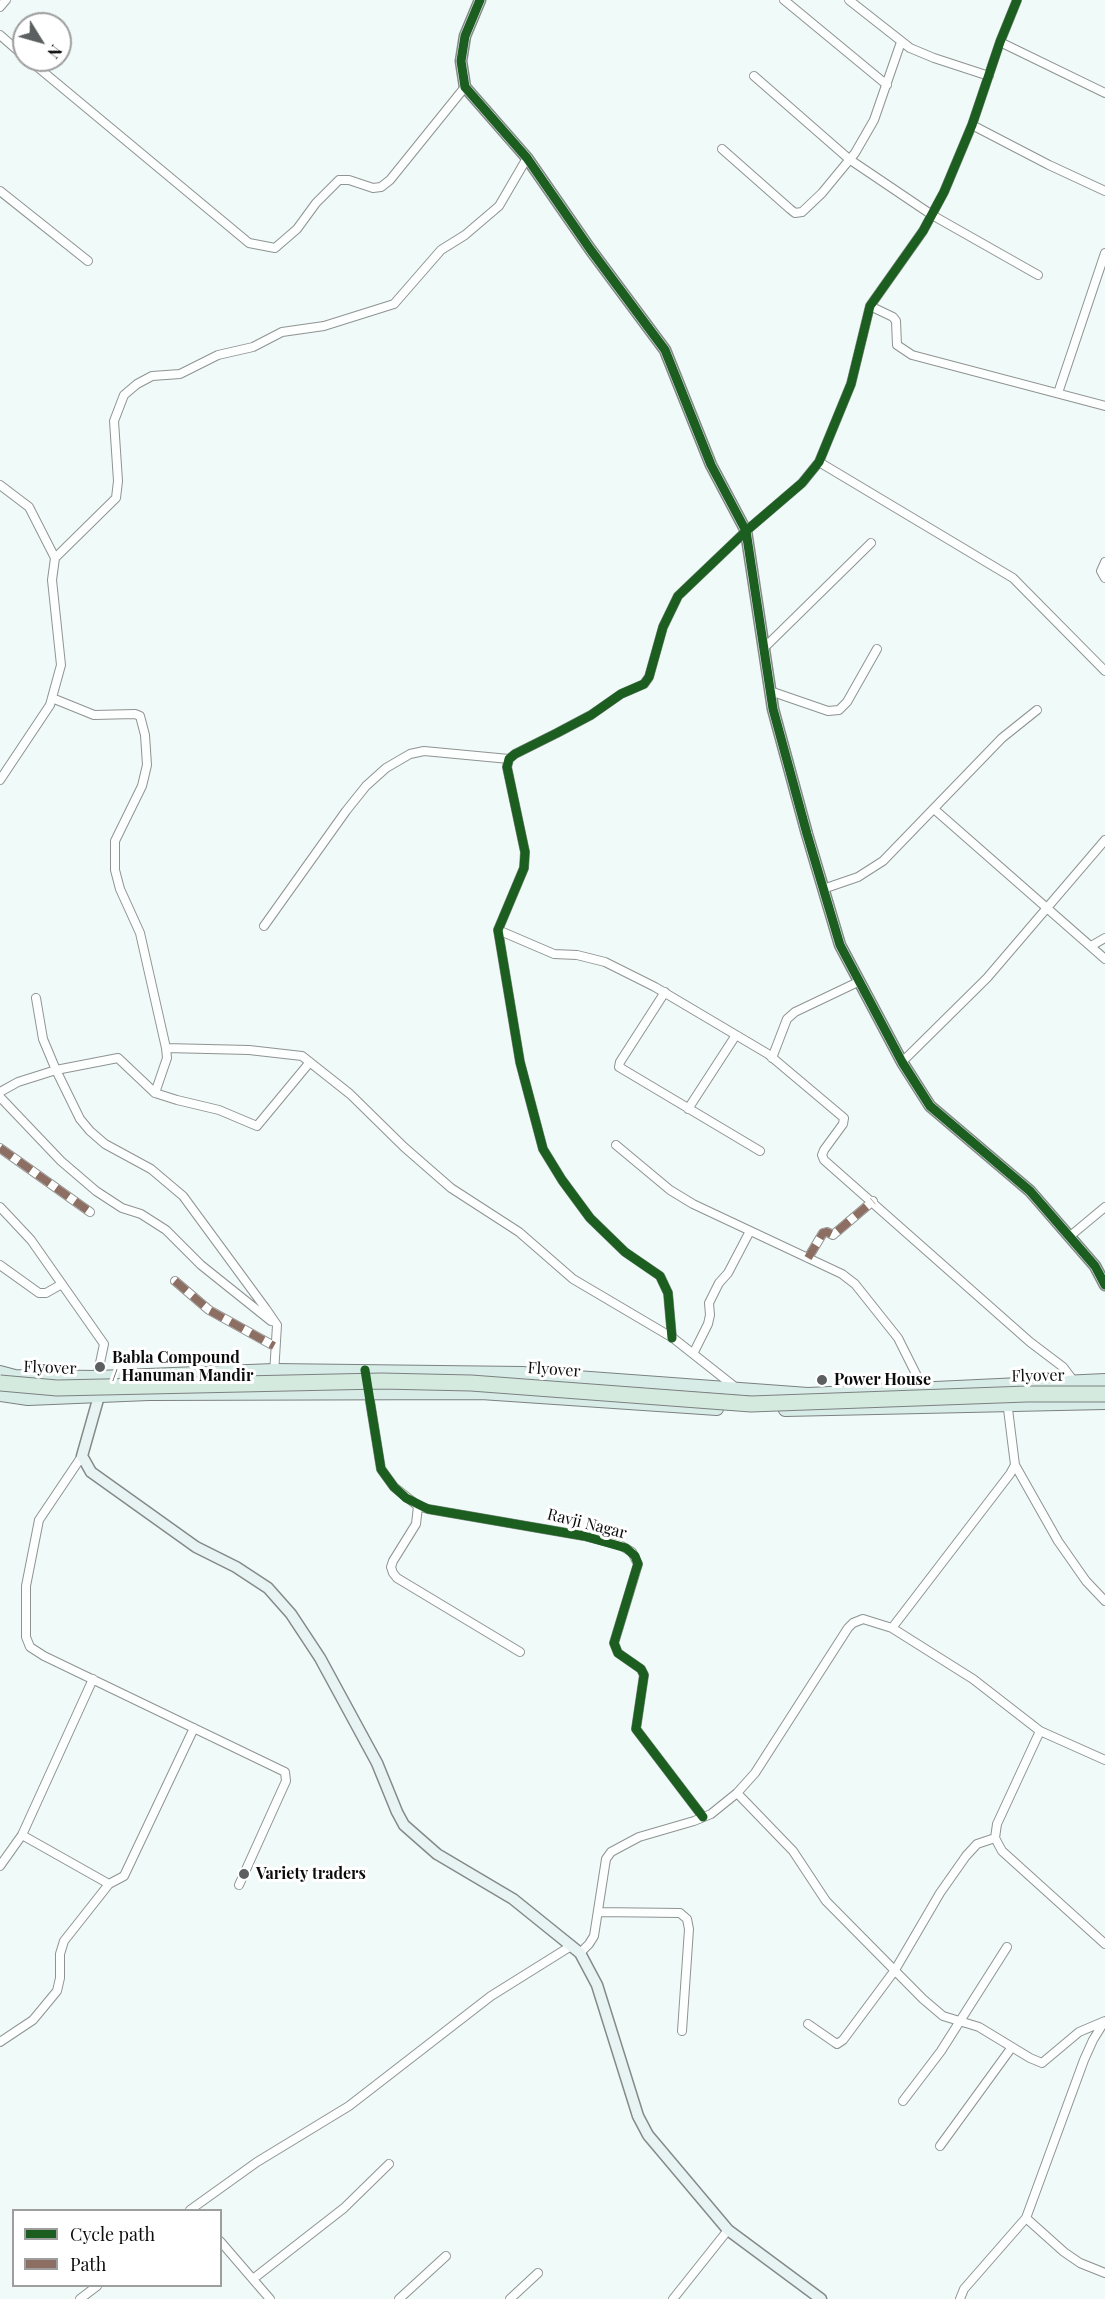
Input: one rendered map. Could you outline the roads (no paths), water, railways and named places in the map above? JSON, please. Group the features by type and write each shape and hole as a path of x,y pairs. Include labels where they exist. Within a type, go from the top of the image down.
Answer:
{"highway":[{"name":"Flyover","path":"0,1383 57,1388 381,1381 471,1383 751,1404 1028,1394 1105,1394"}],"main road":[{"path":"0,1372 15,1376 97,1377 274,1370 522,1373 807,1394 1105,1380"},
{"path":"0,1395 28,1399 276,1393 481,1393 739,1410 1105,1403"}],"street":[{"path":"0,7 6,0"},
{"path":"480,0 465,36 461,61 465,87 527,158 590,249 665,350 711,465 746,531 772,709 840,945 902,1062 930,1106 1030,1191 1095,1266 1105,1285"},
{"path":"784,0 887,85"},
{"path":"849,0 901,42 934,58 989,76"},
{"path":"264,926 346,811 366,786 386,768 410,754 424,751 509,759 591,715 621,694 644,684 649,677 663,627 678,596 746,531 802,483 819,462 851,384 870,306 932,215 972,125 1017,0"},
{"path":"0,36 12,46"},
{"path":"722,150 795,213 807,208 849,159 874,120 901,42"},
{"path":"1000,42 1105,93"},
{"path":"43,72 249,243 274,248 297,229 316,203 339,180 349,180 373,188 381,187 390,180 465,87"},
{"path":"754,76 849,159 932,215 1038,274"},
{"path":"972,125 1105,191"},
{"path":"55,558 116,498 118,481 114,421 124,395 152,376 180,374 218,356 260,344 282,332 324,326 394,304 441,250 465,235 499,206 527,158"},
{"path":"0,191 88,261"},
{"path":"1058,393 1105,253"},
{"path":"870,306 896,321 897,345 912,354 1105,406"},
{"path":"819,462 1013,578 1105,671"},
{"path":"0,485 29,507 55,558 52,580 61,665 52,698 36,728 0,780"},
{"path":"763,649 872,543"},
{"path":"1105,562 1101,571 1105,578"},
{"path":"770,691 828,711 839,710 847,702 877,649"},
{"path":"52,698 94,715 135,714 140,716 145,735 147,765 142,786 115,841 115,870 120,889 140,933 166,1048 167,1058 154,1093"},
{"path":"823,889 858,877 883,861 1002,738 1037,710"},
{"path":"509,759 507,767 525,852 524,867 498,930 520,1062 543,1149 590,1218 626,1252 660,1276 668,1293 672,1338"},
{"path":"934,809 1105,959"},
{"path":"902,1062 987,978 1105,840"},
{"path":"498,930 554,954 577,955 605,962 665,992 772,1058 841,1114 843,1124 824,1150 822,1155 824,1160 1030,1342 1063,1367 1075,1382 1082,1404"},
{"path":"1091,946 1105,938"},
{"path":"772,1058 787,1019 795,1012 858,982"},
{"path":"665,992 619,1067 760,1151"},
{"path":"36,998 43,1039 80,1119 105,1144 162,1176 183,1196 277,1325 274,1346 276,1393"},
{"path":"688,1109 736,1035"},
{"path":"166,1048 249,1050 302,1056 350,1094 404,1147 452,1188 519,1232 573,1279 672,1338 737,1389 739,1410"},
{"path":"0,1092 18,1082 56,1070 118,1058 154,1093 219,1110 257,1126 310,1062"},
{"path":"0,1097 61,1161 96,1191 122,1208 141,1214 166,1230 201,1265 277,1325"},
{"path":"616,1145 670,1190 693,1204 842,1274 855,1284 898,1338 924,1388 930,1407"},
{"path":"0,1148 90,1212"},
{"path":"808,1258 823,1233 833,1235 873,1201"},
{"path":"0,1207 31,1240 104,1344 97,1377 99,1396 82,1456 39,1520 26,1586 26,1637 30,1647 36,1652 283,1770 286,1781 239,1885"},
{"path":"1069,1237 1105,1207"},
{"path":"693,1354 708,1324 709,1303 750,1231"},
{"path":"0,1265 39,1293 46,1293 62,1284"},
{"path":"175,1281 209,1310 274,1346"},
{"name":"Ravji Nagar","path":"365,1370 381,1469 394,1487 418,1506 584,1536 620,1545 632,1552 638,1564 614,1643 618,1653 641,1669 644,1676 636,1729 703,1817"},
{"path":"1005,1385 1015,1465 1058,1541 1086,1581 1105,1601"},
{"path":"82,1456 91,1473 196,1547 236,1567 268,1588 291,1614 320,1658 377,1763 404,1825 437,1854 513,1899 575,1950 597,1985 638,2115 648,2134 728,2230 821,2299"},
{"path":"892,1628 1015,1465"},
{"path":"418,1506 412,1533 391,1567 393,1573 397,1578 520,1652"},
{"path":"194,2209 257,2162 349,2106 491,1996 590,1944 594,1936 606,1859 611,1852 639,1837 703,1817 737,1793 755,1773 848,1628 854,1623 863,1619 892,1628 973,1679 1040,1731 1105,1760"},
{"path":"0,1866 22,1835 93,1679"},
{"path":"0,2042 33,2019 57,1991 63,1941 109,1884 120,1880 133,1861 195,1728"},
{"path":"1040,1731 997,1824 995,1838 1002,1851 1105,1944"},
{"path":"737,1793 793,1851 826,1901 943,2016 979,2026 1042,2063 1079,2032 1105,2021"},
{"path":"22,1835 109,1884"},
{"path":"808,2025 834,2042 840,2043 895,1970 940,1893 966,1856 977,1844 995,1838"},
{"path":"598,1912 680,1913 687,1919 689,1929 682,2031"},
{"path":"903,2102 961,2021 1007,1947"},
{"path":"960,2299 964,2289 1026,2218 1084,2060 1105,2021"},
{"path":"939,2146 1012,2047"},
{"path":"253,2279 336,2215 389,2164"},
{"path":"1026,2218 1064,2252 1080,2263 1105,2273"},
{"path":"673,2299 728,2230"},
{"path":"222,2243 270,2299"},
{"path":"399,2299 446,2256"},
{"path":"510,2299 537,2273"},
{"path":"80,2299 96,2287"}],"place":[{"name":"Babla Compound / Hanuman Mandir","path":"100,1367"},
{"name":"Power House","path":"822,1380"},
{"name":"Variety traders","path":"244,1874"}]}
